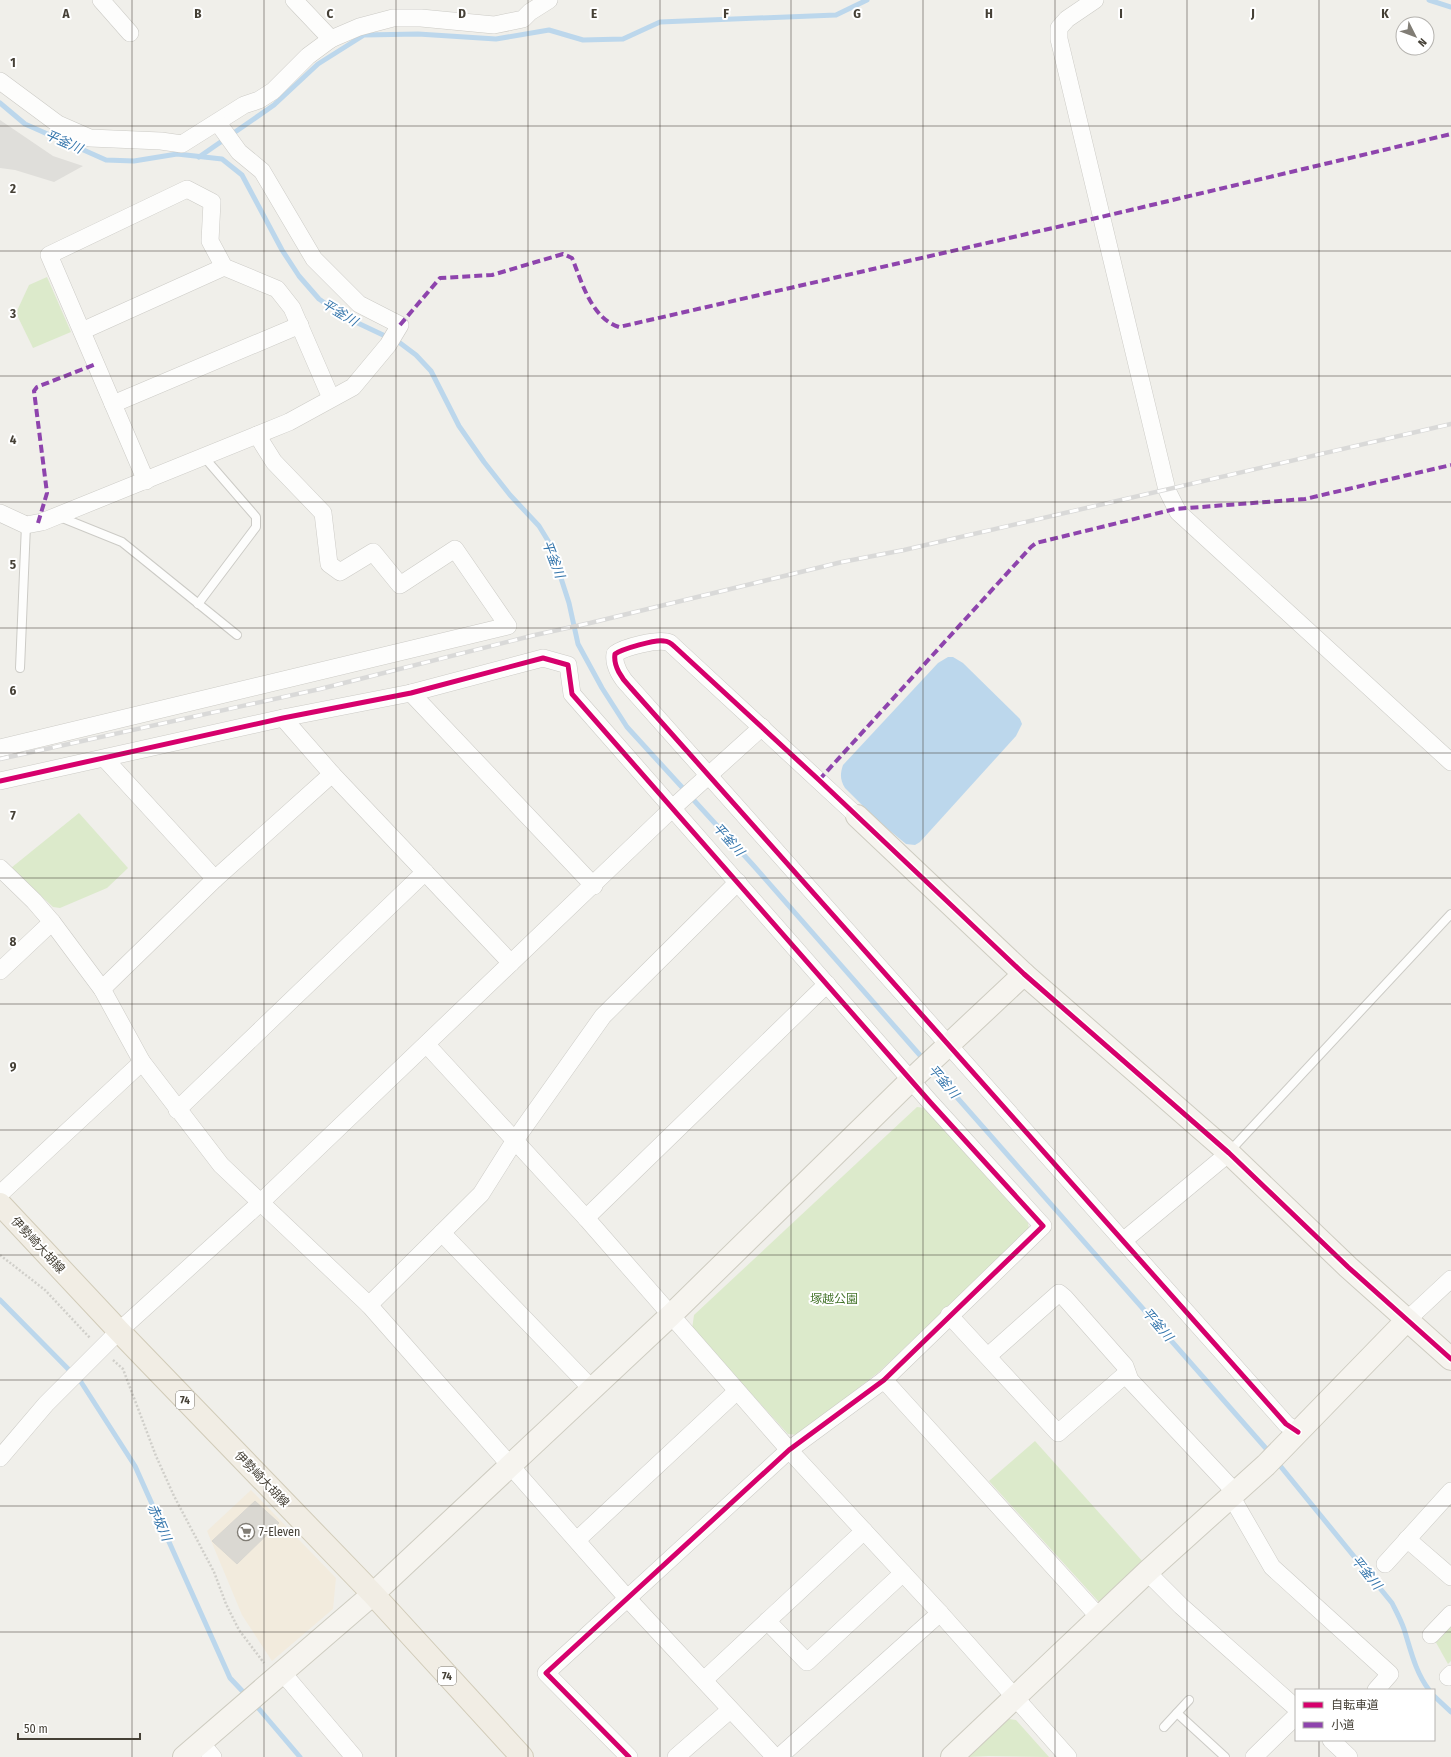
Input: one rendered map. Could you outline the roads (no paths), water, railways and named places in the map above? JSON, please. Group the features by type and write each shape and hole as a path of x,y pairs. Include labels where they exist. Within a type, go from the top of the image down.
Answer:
{"main road":[{"name":"伊勢崎大胡線","path":"0,1204 119,1331 372,1594 522,1757"}],"street":[{"path":"294,0 331,39"},
{"path":"0,81 58,124 90,138 161,141 182,144 218,123 244,105 259,100 273,91 308,56 331,39 359,26 393,18 421,18 494,25 523,19 527,6 549,0"},
{"path":"1095,0 1067,19 1059,28 1059,39 1167,490 1173,504 1178,512 1451,762"},
{"path":"103,1 130,33"},
{"path":"0,513 26,525 42,522 289,422 353,387 388,345 396,329 400,325 358,304 314,259 262,171 238,152 218,123"},
{"path":"146,481 49,254 187,189 212,202 210,241 224,267 277,289 292,308 331,398"},
{"path":"82,331 224,267"},
{"path":"113,404 300,325"},
{"path":"0,748 508,626 455,549 400,585 373,552 340,572 329,564 323,512 274,462 257,435"},
{"path":"1292,1438 1286,1424 1123,1241 945,1049 623,680 615,659 616,654 624,650 658,640 670,643 762,727 1024,974 1229,1153 1348,1267 1451,1359"},
{"path":"0,781 283,718 411,693 543,658 568,665 572,694 675,806 738,882 827,984 914,1077 1043,1226 949,1315 884,1380 789,1450 546,1673 629,1757"},
{"path":"411,693 594,886"},
{"path":"283,718 332,774 511,963"},
{"path":"0,1458 46,1404 100,1352 119,1331 260,1203 427,1045 511,963 594,886 675,806 762,727"},
{"path":"105,758 215,879"},
{"path":"102,989 215,879 332,774"},
{"path":"0,868 34,901 52,922 102,989 142,1062 177,1110 221,1165 368,1305 628,1599 775,1757"},
{"path":"177,1110 425,872"},
{"path":"368,1305 481,1194 515,1140 603,1016 738,882"},
{"path":"0,971 52,922"},
{"path":"184,1757 207,1750 279,1675 372,1594 671,1315 914,1077 1024,974"},
{"path":"586,1218 827,984"},
{"path":"427,1045 586,1218 789,1450 940,1613 1068,1757"},
{"path":"0,1194 142,1062"},
{"path":"1123,1241 1229,1153"},
{"path":"442,1233 592,1389"},
{"path":"952,1757 1147,1572 1266,1465 1408,1320 1451,1279"},
{"path":"988,1356 1059,1293 1065,1298 1125,1366 1130,1380 1233,1494 1272,1567 1390,1674 1377,1689"},
{"path":"949,1315 1058,1433 1127,1373"},
{"path":"884,1380 1099,1617"},
{"path":"577,1540 738,1391"},
{"path":"1385,1564 1451,1491"},
{"path":"704,1680 864,1531"},
{"path":"1407,1539 1451,1577"},
{"path":"1147,1572 1181,1606 1295,1707"},
{"path":"767,1621 807,1662 903,1573"},
{"path":"779,1757 940,1613"},
{"path":"1431,1635 1451,1614"},
{"path":"279,1675 354,1757"},
{"path":"676,1757 730,1710"},
{"path":"1254,1757 1295,1717"},
{"path":"1333,1741 1349,1757"}],"lane":[{"path":"198,604 256,527 256,517 204,457"},
{"path":"58,516 122,542 237,635"},
{"path":"20,668 26,525"},
{"path":"1229,1153 1451,914"},
{"path":"1164,1727 1189,1700"},
{"path":"1177,1713 1225,1757"}],"water":[{"path":"948,657 953,657 963,663 1020,719 1022,724 1016,736 920,842 915,845 906,844 878,821 845,788 841,780 842,768 843,765 938,663"}],"waterway":[{"path":"199,157 274,105 318,64 364,35 418,34 496,39 549,30 583,40 623,39 660,22 836,15 867,0"},
{"path":"1429,0 1451,7"},
{"name":"平釜川","path":"0,103 25,124 106,160 134,161 177,154 222,159 242,175 282,250 299,276 319,299 345,317 400,343 416,355 431,371 459,426 484,462 510,495 539,526 550,544 569,603 578,644 602,688 627,727 753,865 925,1061"},
{"name":"平釜川","path":"932,1069 1270,1453"},
{"name":"赤坂川","path":"0,1300 81,1382 135,1466 230,1678 247,1696"},
{"name":"平釜川","path":"1277,1462 1392,1603 1403,1626 1420,1676 1428,1689"},
{"name":"平釜川","path":"1435,1697 1451,1712"},
{"name":"赤坂川","path":"254,1703 300,1757"}],"railway":[{"path":"0,759 320,689 535,635 842,562 904,550 1451,424"}],"place":[{"name":"7-Eleven","path":"246,1532"}],"park label":[{"name":"塚越公園","path":"834,1299"}]}
